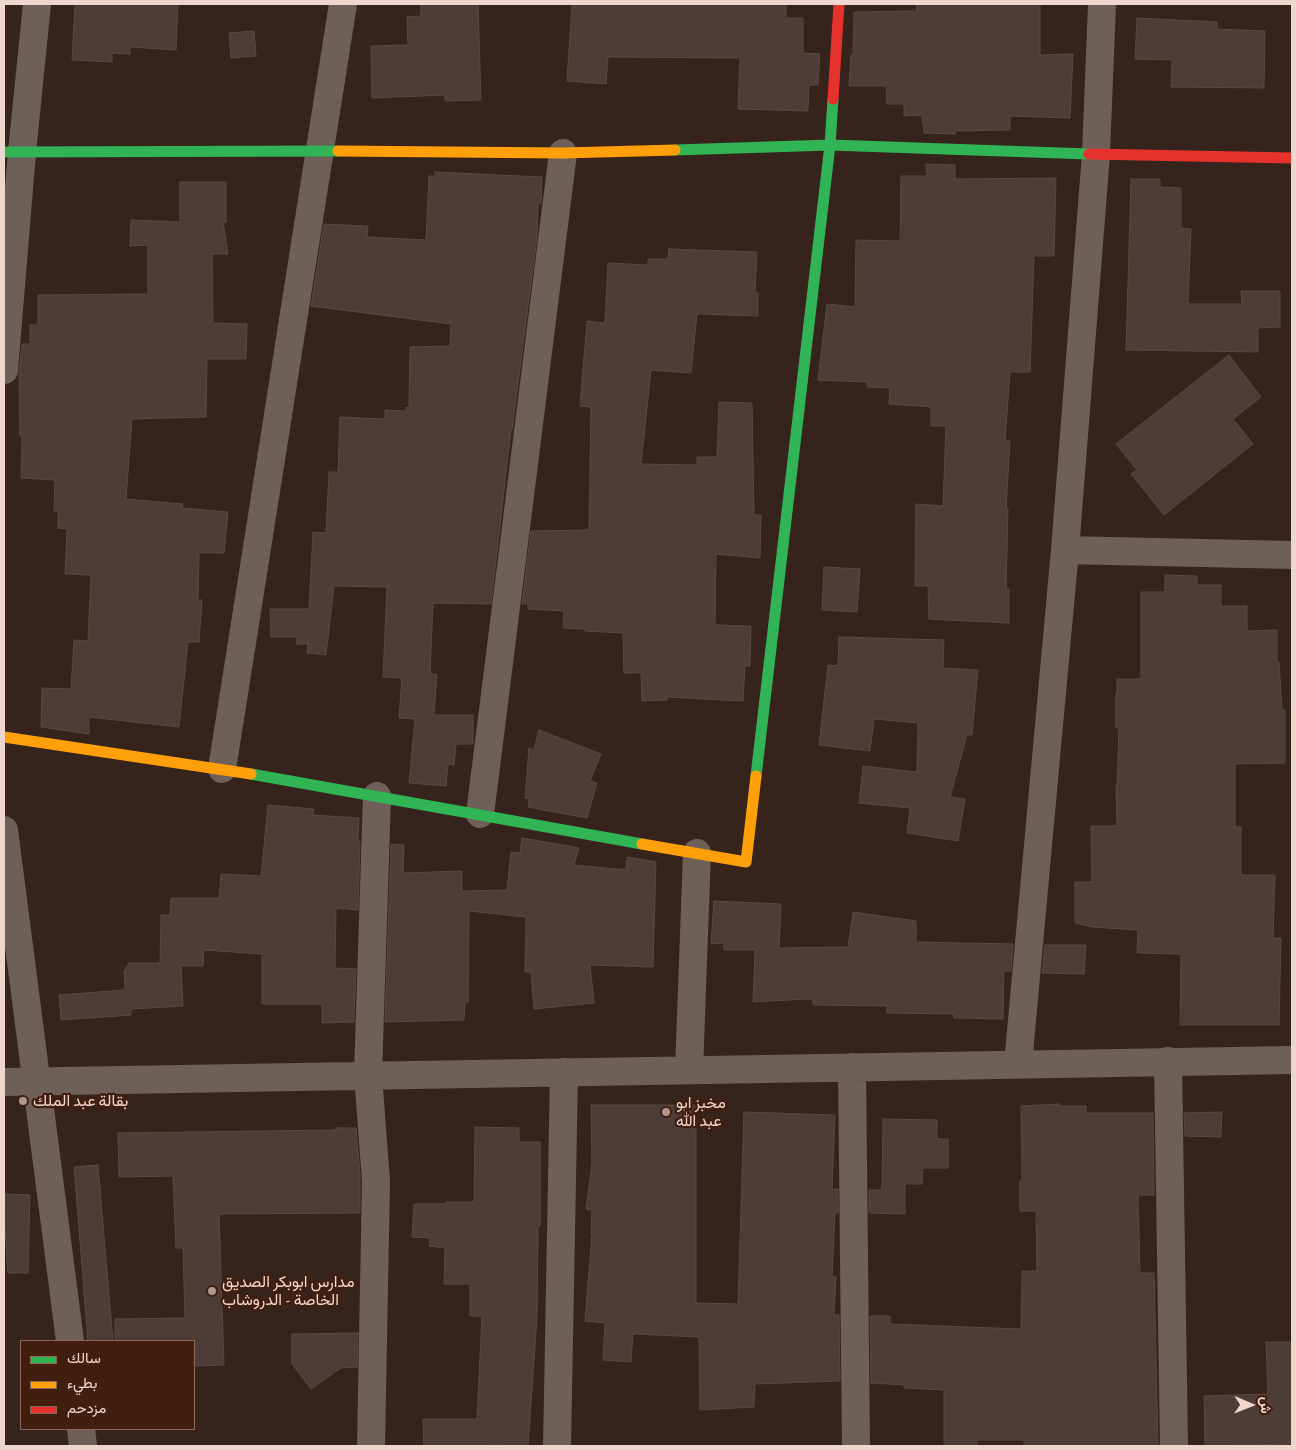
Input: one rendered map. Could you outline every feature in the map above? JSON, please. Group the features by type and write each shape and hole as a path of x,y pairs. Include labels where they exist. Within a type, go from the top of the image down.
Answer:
{"street":[{"path":"4,370 13,152 37,4"},
{"path":"222,769 343,4"},
{"path":"4,737 222,769 746,862 830,145 840,4"},
{"path":"1018,1064 1065,550 1096,154 1102,4"},
{"path":"13,152 319,151 563,154 830,145 1096,154 1292,158"},
{"path":"480,814 563,154"},
{"path":"1065,550 1292,555"},
{"path":"370,1446 376,1181 368,1075 377,796"},
{"path":"4,830 70,1340"},
{"path":"689,1070 697,853"},
{"path":"4,1082 1292,1060"},
{"path":"1168,1062 1174,1446"},
{"path":"852,1067 856,1446"},
{"path":"557,1446 564,1072"},
{"path":"81,1430 83,1446"}],"building":[{"path":"75,4 178,4 176,50 130,47 130,54 112,53 112,62 72,60"},
{"path":"421,4 478,4 481,100 445,101 445,95 372,98 371,46 408,45 407,17 421,16"},
{"path":"572,4 786,4 786,18 803,18 803,53 820,54 818,85 809,85 808,111 738,109 740,58 608,57 606,84 567,81"},
{"path":"916,4 1040,4 1040,55 1073,54 1070,118 1010,116 1010,130 955,131 955,134 924,133 922,115 904,116 904,104 887,104 886,86 849,86 851,55 853,55 854,12 917,11"},
{"path":"1137,18 1217,22 1217,29 1265,31 1264,88 1171,87 1172,60 1135,59"},
{"path":"254,31 256,56 231,58 229,33"},
{"path":"926,164 955,165 955,179 1056,178 1054,256 1034,256 1030,372 1010,372 1005,441 1010,441 1006,509 1008,509 1006,589 1009,589 1009,623 929,619 928,586 915,586 916,504 943,506 946,426 931,426 931,407 889,404 890,388 867,387 867,382 818,380 827,304 855,307 856,240 900,241 901,176 927,176"},
{"path":"435,172 542,177 541,203 538,203 537,237 511,430 491,604 433,603 430,674 437,674 434,715 473,715 473,744 456,744 454,765 448,764 446,786 409,783 415,719 399,718 402,678 383,677 387,587 334,586 326,655 307,653 308,644 296,644 297,637 271,637 270,609 309,609 313,532 326,533 329,472 338,472 340,417 385,419 385,410 405,411 406,407 409,408 410,347 450,346 451,324 311,306 324,224 368,226 367,237 426,240 429,176 435,176"},
{"path":"1131,179 1160,179 1160,187 1181,188 1181,228 1191,229 1188,304 1242,304 1241,291 1280,291 1280,327 1258,328 1258,352 1126,350"},
{"path":"180,182 226,182 226,223 223,222 228,254 212,254 213,323 247,324 246,359 207,359 206,417 132,419 126,499 183,504 182,508 228,512 224,553 199,553 198,600 202,600 199,642 188,642 179,727 89,717 89,734 41,727 42,688 71,689 74,640 88,641 91,575 65,574 67,529 58,528 58,511 54,511 55,480 21,478 22,436 20,436 19,373 22,344 30,344 30,325 38,325 38,295 148,294 148,245 130,246 131,220 180,222"},
{"path":"669,249 757,252 755,293 758,293 758,316 697,314 691,373 651,370 641,464 697,465 697,457 717,457 719,402 752,403 754,515 761,515 760,558 716,554 715,625 751,626 750,666 745,666 743,701 667,697 667,700 642,701 641,673 624,673 623,633 563,628 564,611 528,609 528,604 522,604 531,531 589,530 591,407 580,406 587,321 605,323 608,263 648,265 648,259 668,259"},
{"path":"1229,355 1261,397 1233,419 1253,444 1164,515 1131,474 1137,470 1116,444"},
{"path":"824,567 860,569 857,612 822,610"},
{"path":"1165,575 1197,576 1197,585 1221,585 1221,606 1247,606 1247,631 1277,630 1277,662 1279,662 1282,710 1285,710 1285,763 1235,764 1235,827 1241,827 1241,875 1275,875 1273,938 1281,938 1279,1025 1180,1025 1181,954 1137,953 1138,930 1092,927 1075,923 1075,882 1092,882 1091,826 1117,826 1116,786 1119,728 1116,728 1117,679 1141,679 1141,592 1165,592"},
{"path":"839,637 944,640 943,668 978,670 972,735 967,735 950,797 965,799 958,841 907,833 910,808 859,803 863,766 917,772 918,723 874,719 870,751 819,745 828,665 838,666"},
{"path":"539,730 601,754 590,781 597,783 587,818 528,807 529,799 525,798 529,748 534,750"},
{"path":"268,805 314,809 313,815 359,818 358,910 336,908 335,968 356,969 354,1022 322,1023 322,1004 262,1004 262,954 204,950 203,966 181,966 183,1006 131,1009 131,1015 61,1020 59,995 125,990 124,971 129,963 160,963 161,915 170,915 171,898 219,898 221,874 261,876"},
{"path":"522,838 579,848 574,865 626,870 627,857 656,862 653,967 590,965 594,1003 534,1009 531,972 525,972 526,917 469,911 468,1002 465,1002 464,1020 385,1022 391,844 404,845 403,873 462,871 462,891 507,890 511,852 520,853"},
{"path":"714,901 781,904 779,948 848,947 853,912 916,921 916,942 1013,944 1011,971 1004,971 1003,1019 954,1018 954,1014 887,1013 887,1006 813,1005 813,999 753,1002 755,950 724,950 724,943 711,944"},
{"path":"1045,945 1086,945 1084,974 1042,973"},
{"path":"1059,1104 1059,1106 1086,1106 1086,1113 1153,1113 1154,1195 1138,1195 1140,1273 1154,1273 1158,1446 1024,1446 1024,1440 977,1440 977,1446 944,1446 944,1390 904,1388 904,1385 871,1383 870,1316 890,1316 890,1324 1021,1329 1022,1271 1037,1271 1036,1211 1020,1211 1020,1181 1022,1181 1021,1106"},
{"path":"591,1105 696,1105 696,1303 738,1304 744,1112 835,1115 832,1189 838,1189 838,1213 835,1213 832,1277 836,1277 834,1315 839,1315 840,1381 755,1384 754,1407 700,1410 699,1337 633,1334 631,1362 603,1360 605,1323 585,1321 592,1234 592,1210 586,1209 592,1164"},
{"path":"1222,1112 1221,1137 1185,1136 1184,1113"},
{"path":"883,1119 937,1120 937,1139 948,1139 948,1168 923,1168 922,1184 905,1184 905,1214 869,1213 869,1190 882,1190"},
{"path":"475,1127 519,1128 519,1142 540,1142 537,1318 528,1446 424,1446 423,1419 477,1419 482,1316 470,1316 470,1284 444,1284 445,1248 429,1246 430,1238 412,1237 414,1204 474,1202"},
{"path":"336,1128 356,1128 360,1175 360,1213 219,1214 224,1365 195,1366 195,1340 115,1340 115,1319 185,1318 183,1248 176,1248 173,1176 119,1177 118,1133 336,1130"},
{"path":"98,1165 113,1340 88,1340 74,1167"},
{"path":"5,1194 30,1195 28,1273 8,1273 4,1211 4,1207 6,1207"},
{"path":"358,1333 357,1367 341,1368 311,1389 292,1364 292,1334"},
{"path":"1266,1342 1292,1342 1292,1444 1205,1446 1204,1396 1268,1394"}],"traffic: fast":[{"path":"756,776 830,145 833,99"},
{"path":"675,150 830,145 1089,154"},
{"path":"4,152 338,151"},
{"path":"251,774 642,844"}],"traffic: slow":[{"path":"338,151 563,153 675,150"},
{"path":"4,737 251,774"},
{"path":"642,844 746,862 756,776"}],"traffic: jam":[{"path":"833,99 839,4"},
{"path":"1089,154 1292,158"}],"place":[{"name":"بقالة عبد الملك","path":"23,1101"},
{"name":"مخبز ابو عبد الله","path":"666,1112"},
{"name":"مدارس ابوبكر الصديق الخاصة - الدروشاب","path":"212,1291"}]}
